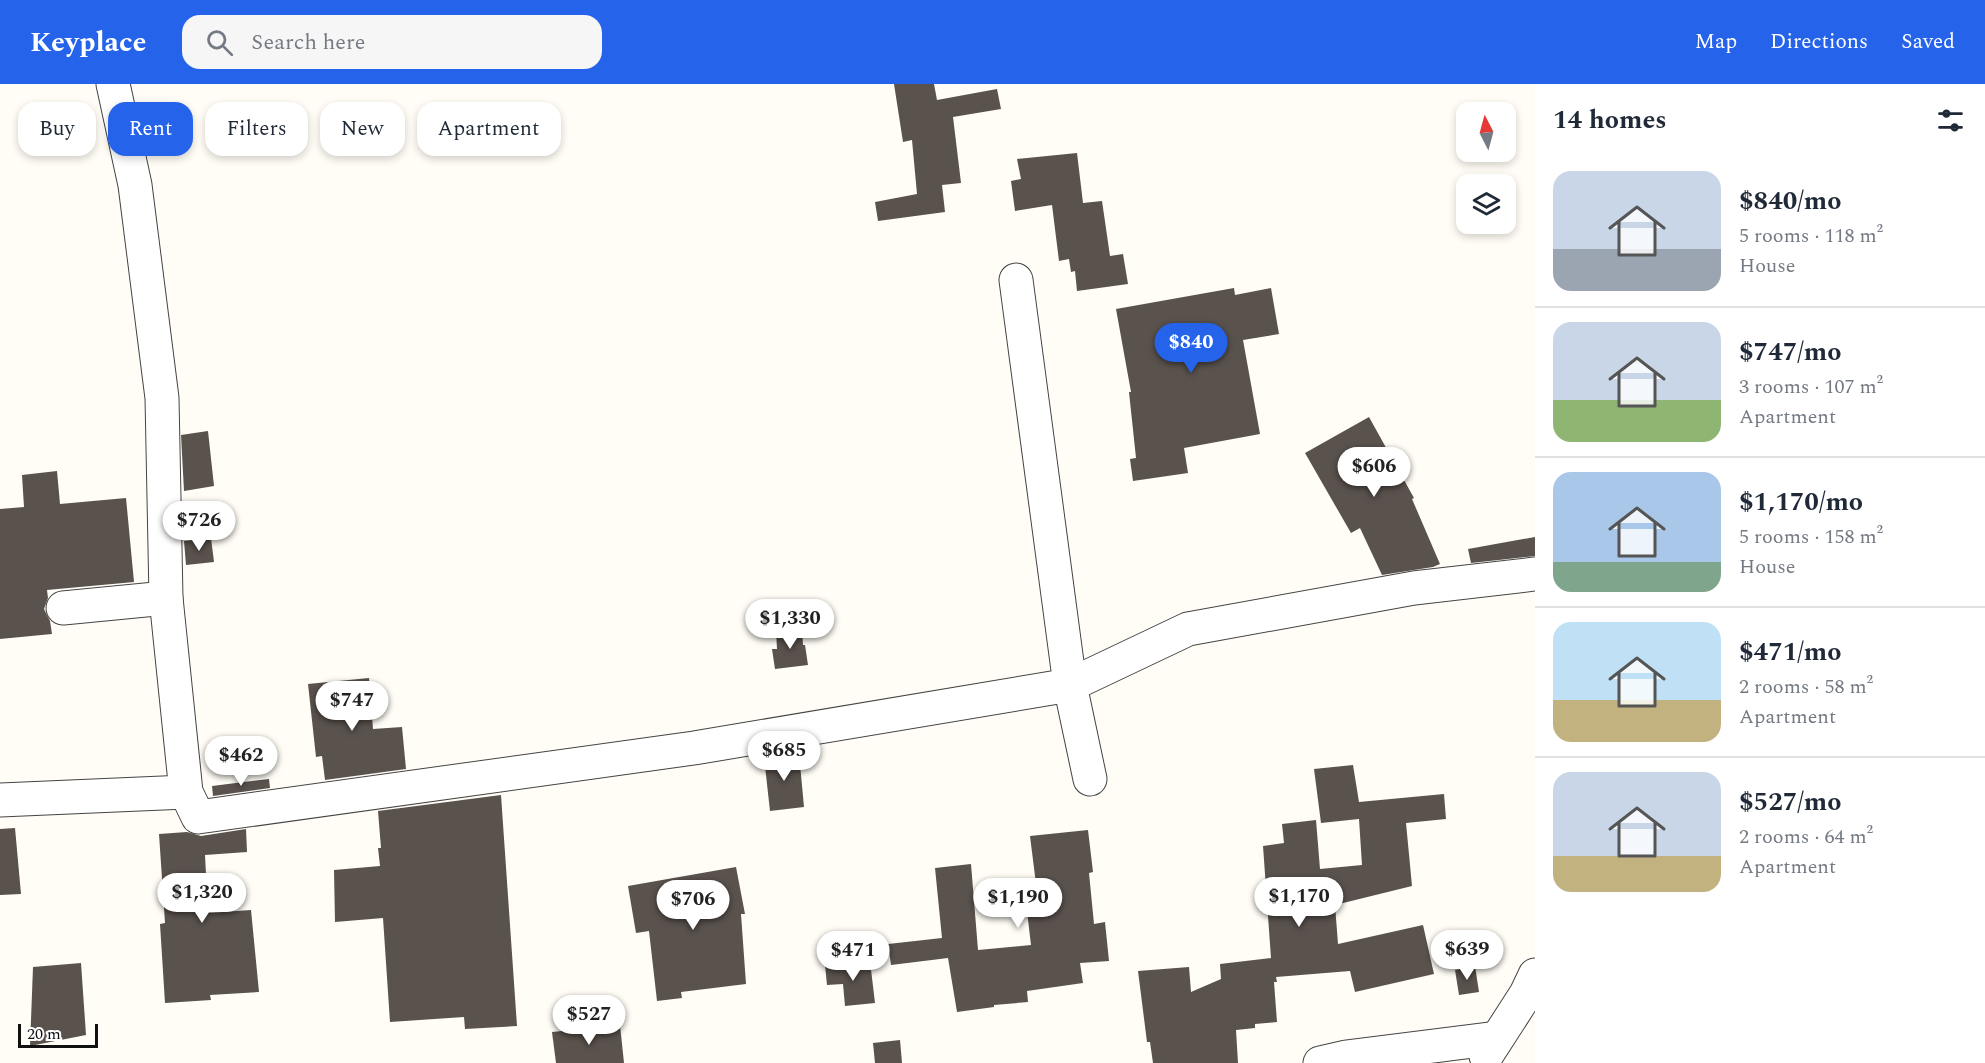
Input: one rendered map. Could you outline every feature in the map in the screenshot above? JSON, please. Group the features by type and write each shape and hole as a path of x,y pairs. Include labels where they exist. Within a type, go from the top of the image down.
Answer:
{"street":[{"path":"113,84 135,185 162,398 166,598 186,792 198,817 694,748 1070,685 1188,628 1414,588 1535,574"},
{"path":"1016,280 1070,685 1090,779"},
{"path":"63,608 166,598"},
{"path":"0,800 186,792"},
{"path":"1320,1063 1346,1057 1489,1051 1526,994 1535,975"}],"building":[{"path":"894,84 934,84 937,100 997,89 1001,109 953,117 961,183 942,185 945,212 878,221 875,202 917,194 912,140 903,142"},
{"path":"1077,153 1083,203 1102,201 1110,256 1123,254 1128,284 1077,291 1075,271 1071,272 1069,259 1059,261 1052,205 1015,211 1011,181 1021,179 1017,159"},
{"path":"1234,288 1235,295 1271,288 1279,334 1243,340 1260,434 1184,448 1188,473 1133,481 1130,459 1136,458 1129,392 1131,392 1116,309"},
{"path":"1369,417 1414,498 1412,499 1440,564 1382,575 1360,528 1351,533 1305,453"},
{"path":"208,431 214,486 184,491 181,435"},
{"path":"57,471 60,504 126,498 134,582 47,590 48,598 44,609 50,621 52,634 0,639 0,509 24,507 22,475"},
{"path":"1535,537 1535,556 1471,563 1468,549"},
{"path":"211,538 214,562 186,565 184,541"},
{"path":"802,629 808,665 775,669 772,649 777,649 776,631"},
{"path":"369,678 373,729 402,727 406,769 325,780 322,756 316,757 308,684"},
{"path":"799,753 804,807 770,811 764,757"},
{"path":"1353,765 1359,802 1444,794 1446,819 1406,823 1412,886 1335,905 1338,944 1423,925 1434,974 1355,992 1350,971 1276,977 1277,982 1274,982 1277,1022 1255,1024 1255,1028 1236,1030 1238,1063 1153,1063 1150,1042 1147,1042 1138,971 1189,967 1191,992 1221,979 1220,964 1271,958 1263,846 1284,843 1282,824 1316,820 1320,869 1362,865 1359,819 1321,823 1314,769"},
{"path":"269,779 270,788 213,796 212,786"},
{"path":"501,795 517,1026 465,1029 464,1017 390,1022 383,918 335,922 334,870 380,866 378,811"},
{"path":"15,828 21,894 0,895 0,829"},
{"path":"246,829 247,852 205,855 208,913 251,910 259,992 210,995 211,1000 165,1003 160,924 165,923 159,834 187,832 201,836"},
{"path":"1088,830 1093,872 1089,873 1094,924 1105,922 1109,961 1080,963 1083,983 1027,991 1028,1002 957,1012 948,958 891,965 888,944 942,938 935,868 971,864 978,950 1031,945 1024,886 1036,884 1030,836"},
{"path":"736,867 745,914 741,914 746,984 681,992 682,998 657,1001 649,931 636,933 628,886"},
{"path":"870,961 875,1003 845,1006 843,984 827,985 825,965"},
{"path":"81,963 86,1035 30,1046 33,967"},
{"path":"1475,966 1479,992 1459,995 1455,970"},
{"path":"620,1025 624,1063 556,1063 552,1032"},
{"path":"900,1040 902,1063 875,1063 873,1043"}]}
